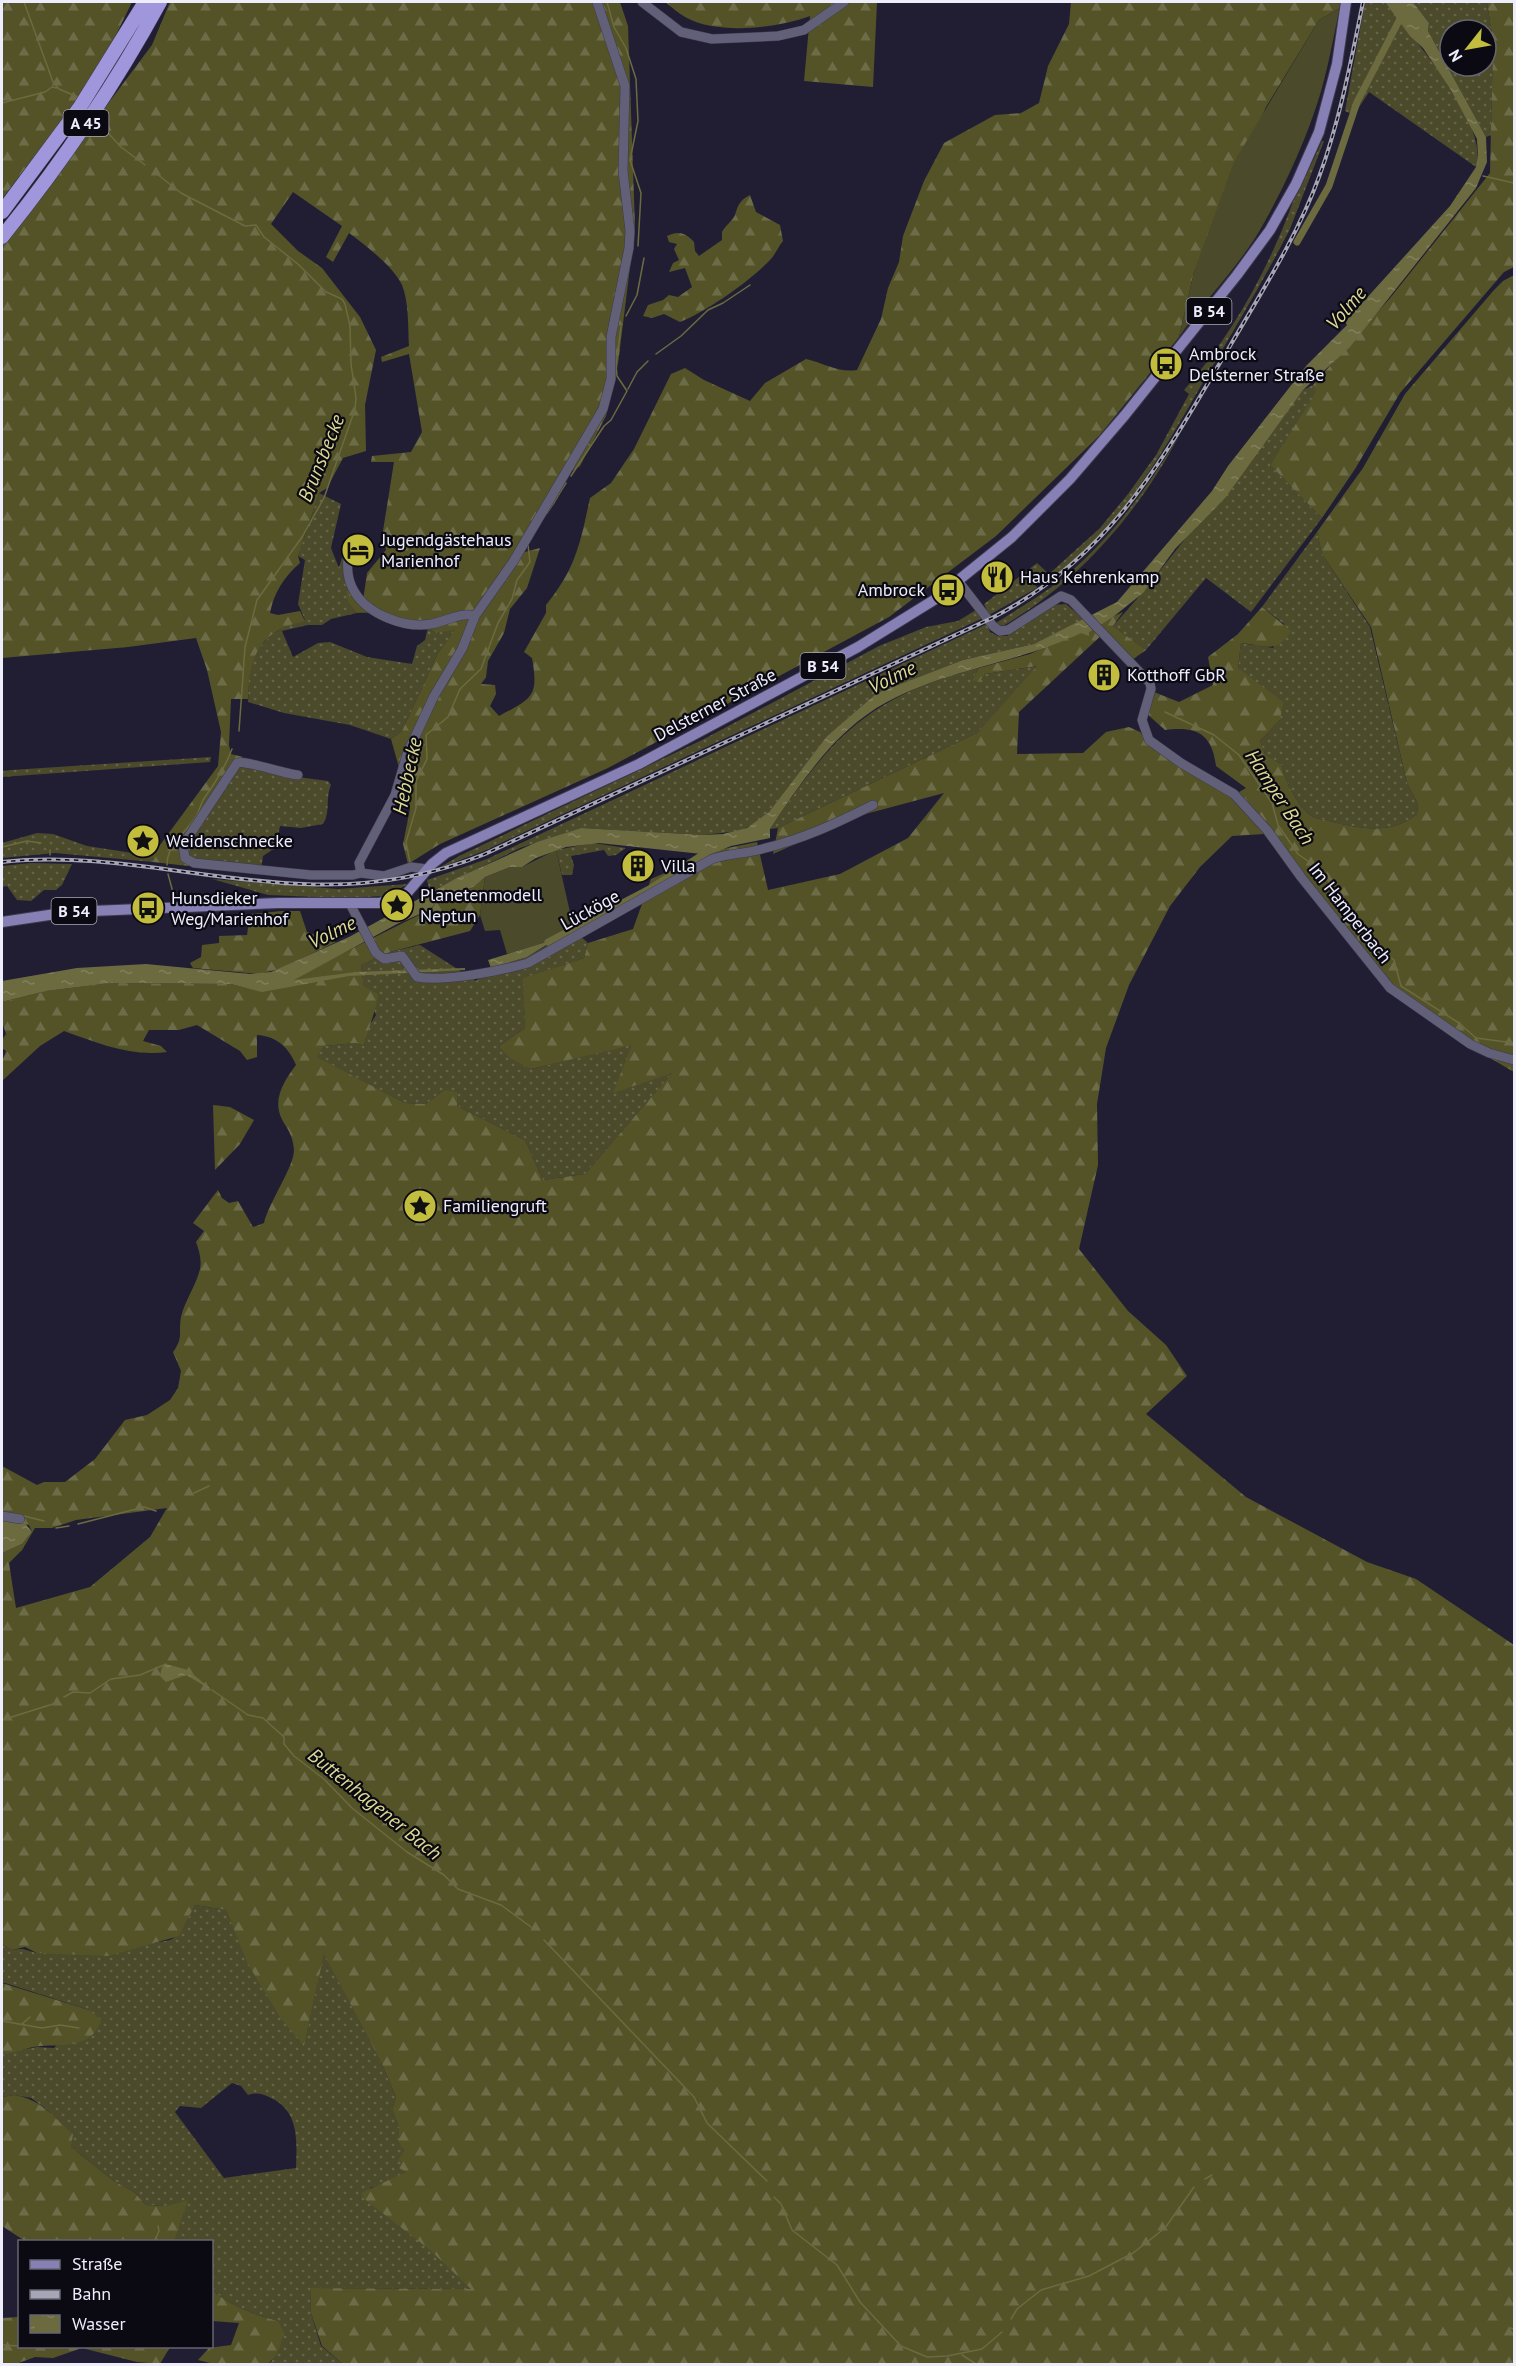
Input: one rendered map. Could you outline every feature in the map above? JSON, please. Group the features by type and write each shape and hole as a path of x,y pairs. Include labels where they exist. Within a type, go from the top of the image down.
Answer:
{"highway":[{"name":"A 45","path":"2,212 108,65 145,2"},
{"name":"A 45","path":"2,237 80,131 119,72 160,2"}],"main road":[{"name":"Delsterner Straße","path":"2,922 69,912 278,903 380,903 396,899 407,893 427,869 455,848 639,764 904,620 958,582 1030,521 1094,452 1238,275 1270,230 1296,184 1319,132 1337,64 1347,2"}],"street":[{"path":"361,873 359,863 395,795 407,754 434,696 462,649 475,616 513,562 603,410 611,380 611,337 629,248 630,231 623,171 625,86 597,2"},
{"path":"642,2 681,32 712,39 778,36 804,30 844,2"},
{"path":"348,555 348,574 353,590 363,601 383,615 406,624 428,625 468,613 475,616"},
{"name":"Im Hamperbach","path":"958,582 993,626 1000,631 1008,630 1061,596 1078,608 1150,683 1151,689 1142,720 1149,740 1181,763 1234,794 1267,830 1301,878 1390,988 1470,1044 1489,1053 1515,1060"},
{"path":"298,775 265,769 242,761 237,762 183,845 185,858 194,863 265,872 353,876 361,873 384,876 411,867 427,869"},
{"name":"Lücköge","path":"350,904 379,957 384,959 402,956 415,976 438,978 500,970 528,963 712,859 730,853 762,849 818,833 873,805"},
{"path":"2,1516 20,1519"}],"shaded area":[{"path":"1365,2 1385,2 1438,70 1438,78 1444,78 1446,81 1460,104 1471,127 1477,148 1476,167 1369,92 1354,115 1345,111"},
{"path":"1413,2 1487,2 1489,18 1438,18 1438,49 1428,31 1429,23"},
{"path":"1340,8 1318,101 1298,155 1281,190 1245,253 1179,337 1194,272 1234,162 1319,20"},
{"path":"1454,78 1492,78 1491,135 1486,137"},
{"path":"1322,141 1324,141 1290,229 1251,301 1140,486 1098,538 1074,561 1048,581 1042,578 1035,583 1037,588 989,615 984,604 1037,563 1049,574 1100,528 1156,455 1189,394 1184,390 1217,349 1259,280"},
{"path":"1313,385 1317,392 1270,465 1322,518 1251,612 1206,578 1146,650 1113,626 1143,592 1303,390"},
{"path":"1180,434 1164,463 1126,517 1082,566 1031,608 1003,626 996,623 1060,581 1101,543 1130,509"},
{"path":"319,493 341,504 331,548 339,568 343,554 348,555 352,589 349,604 357,613 331,619 322,625 308,625 282,631 293,657 318,643 330,642 367,657 412,664 417,646 425,640 428,627 435,633 456,629 438,653 402,731 391,739 350,725 284,713 248,702 249,673 256,653 277,631 305,620 298,604 305,560 298,556"},
{"path":"1317,532 1322,554 1370,627 1407,783 1418,804 1417,814 1407,821 1387,828 1355,827 1316,818 1305,811 1292,792 1281,764 1265,754 1260,741 1280,720 1238,668 1241,643 1273,648 1284,624 1262,607"},
{"path":"1066,604 1085,620 1034,644 963,660 877,693 827,736 769,812 760,821 740,831 703,835 581,828 520,848 430,892 427,880 487,859 987,624 990,632 998,636 1007,636 1054,605"},
{"path":"976,610 983,618 484,851 437,869 459,856 702,740 879,646 926,627 958,621"},
{"path":"1038,666 977,733 778,828 770,829 813,769 834,745 856,724 881,707 941,679 979,668 972,680 985,674"},
{"path":"211,757 210,762 2,777 2,771 11,770"},
{"path":"237,763 328,781 331,785 327,815 323,824 301,828 280,826 275,848 263,856 261,870 191,861 185,849"},
{"path":"37,833 53,834 87,846 152,856 153,862 55,853 2,858 2,843"},
{"path":"593,843 626,848 616,855 608,856 604,850 571,856 574,865 572,875 562,875 556,850"},
{"path":"556,850 574,930 556,939 507,954 500,930 485,931 480,915 485,877 510,867 522,867"},
{"path":"31,863 72,864 62,885 56,890 44,890 31,901 17,900 7,886 2,887 2,866"},
{"path":"212,879 338,889 408,884 386,896 341,898 268,895"},
{"path":"574,930 588,943 584,958 524,978 525,1028 499,1046 531,1069 633,1044 614,1092 673,1072 585,1174 543,1180 525,1140 457,1106 444,1090 426,1104 405,1103 316,1057 324,1046 356,1043 364,1046 368,1028 376,1015 364,988 361,965 390,952 420,945 476,981 491,968 527,957"},
{"path":"195,1905 226,1910 260,1980 280,2013 304,2045 324,1953 382,2064 396,2097 392,2110 399,2127 399,2137 404,2150 399,2161 402,2162 406,2172 388,2182 370,2188 472,2289 310,2288 311,2313 321,2346 343,2364 267,2364 272,2361 278,2321 244,2309 213,2291 213,2240 174,2240 175,2233 167,2206 146,2205 134,2192 114,2181 71,2147 59,2123 45,2108 31,2098 14,2095 2,2097 2,2053 37,2047 54,2048 89,2010 2,1982 2,1944 12,1950 23,1949 38,1953 107,1948 172,1939 185,1924","holes":["232,2083 241,2086 248,2095 266,2095 287,2110 296,2137 296,2168 224,2178 175,2112 180,2106 201,2108"]}],"green space":[{"path":"2,2 132,2 97,74 2,199"},
{"path":"170,2 620,2 628,26 635,227 618,364 606,416 580,466 566,475 559,497 532,533 521,553 540,548 527,588 510,609 504,633 488,661 486,677 481,684 495,685 496,694 490,706 499,716 519,705 530,695 533,689 534,671 532,658 524,652 546,613 546,605 564,579 576,555 590,498 611,483 634,449 671,374 685,368 704,380 750,401 765,383 806,359 837,369 857,370 881,319 888,288 899,262 903,236 924,181 944,143 995,115 1021,113 1039,103 1048,66 1069,24 1071,2 1340,2 1340,8 1319,20 1266,107 1194,272 1179,337 1099,436 996,536 889,617 608,768 440,844 408,864 403,844 410,809 403,781 410,755 479,616 427,622 375,613 357,613 349,604 346,591 352,589 363,601 367,573 386,550 383,531 394,462 371,462 372,456 411,452 422,432 409,354 382,362 381,357 409,346 407,307 398,278 378,256 349,233 333,262 326,257 342,226 293,192 271,224 298,251 322,268 360,317 376,350 365,405 366,451 343,458 327,488 319,493 298,556 300,563 280,585 270,613 278,615 300,611 305,621 290,625 268,638 254,658 248,699 231,699 229,745 231,754 243,757 186,846 185,852 195,862 188,866 153,862 152,856 218,766 221,732 207,670 196,638 128,647 2,658 2,245 152,45"},
{"path":"665,2 877,2 873,87 804,81 810,16 781,24 748,28 715,27 687,18"},
{"path":"1487,2 1514,2 1514,267 1504,272 1400,393 1355,469 1322,518 1270,465 1316,392 1313,385 1391,297 1490,173 1492,78 1498,78 1498,18 1489,18"},
{"path":"750,195 756,212 780,225 783,241 772,258 727,295 680,322 664,314 652,318 643,316 648,305 663,300 669,295 678,297 692,287 685,268 669,272 673,263 679,260 674,249 677,244 669,242 667,236 678,233 688,236 694,242 695,251 699,256 722,240 722,232 734,217 740,203"},
{"path":"1514,275 1514,1072 1471,1047 1390,991 1264,834 1232,836 1200,867 1170,906 1129,985 1106,1048 1097,1104 1098,1165 1079,1249 1128,1311 1166,1345 1187,1376 1146,1414 1246,1497 1367,1562 1416,1579 1514,1645 1514,2364 343,2364 322,2346 311,2313 310,2288 471,2289 429,2249 363,2198 361,2193 406,2172 399,2168 402,2162 398,2161 404,2150 399,2142 399,2127 392,2110 396,2097 382,2064 324,1954 304,2046 280,2017 248,1964 226,1910 195,1905 179,1936 108,1956 37,1953 25,1947 12,1950 2,1944 2,1553 22,1544 32,1532 29,1525 2,1518 2,1466 37,1485 44,1482 65,1482 95,1459 125,1420 147,1415 170,1400 178,1388 181,1371 173,1352 180,1339 181,1317 201,1266 196,1242 204,1231 193,1223 218,1190 222,1198 229,1203 238,1201 253,1227 264,1223 293,1157 292,1137 280,1116 278,1105 283,1086 296,1065 286,1048 276,1040 257,1035 257,1057 247,1060 240,1051 197,1025 179,1030 149,1030 143,1041 161,1046 167,1052 154,1053 115,1048 64,1031 40,1046 2,1081 2,1061 6,1051 2,1048 2,1040 6,1034 2,1022 2,1002 46,991 111,983 231,984 263,990 295,984 294,980 309,970 429,910 435,904 475,886 485,877 480,915 470,931 390,952 361,965 364,987 378,994 364,1046 356,1043 324,1046 317,1057 405,1103 426,1104 444,1090 457,1092 457,1106 525,1140 543,1180 585,1174 672,1073 613,1093 632,1045 531,1069 510,1058 499,1046 525,1028 523,978 584,958 588,943 633,929 651,879 718,850 757,842 768,890 840,874 908,838 944,793 858,816 773,854 778,828 977,733 1037,666 985,674 979,682 972,680 979,668 1030,654 1123,612 1113,626 1146,650 1132,660 1104,633 1019,712 1017,754 1083,753 1106,732 1129,727 1140,732 1151,747 1201,780 1234,795 1246,788 1216,766 1211,746 1201,734 1185,729 1165,730 1146,713 1154,692 1179,702 1213,685 1208,657 1238,634 1262,607 1291,631 1275,646 1241,643 1238,668 1283,702 1280,720 1260,741 1265,754 1281,764 1288,785 1296,799 1313,817 1366,828 1387,828 1407,821 1417,814 1418,804 1407,783 1371,627 1322,554 1317,532 1363,468 1405,394 1503,281","holes":["167,1508 150,1537 90,1587 16,1608 9,1563 22,1550 35,1528 52,1528 76,1520"]},
{"path":"471,617 470,624 400,771 391,739 402,731 438,653 455,630 435,633 428,627"},
{"path":"300,911 307,932 336,942 279,969 260,974 193,968 190,963 201,957 202,945 219,943 219,936 247,935 250,914"},
{"path":"213,1105 230,1107 254,1120 240,1144 215,1170"},
{"path":"2,1983 89,2010 101,2020 97,2030 90,2037 73,2044 33,2047 13,2053 2,2053"},
{"path":"14,2095 24,2097 46,2110 73,2134 71,2147 114,2181 134,2192 146,2205 167,2206 188,2200 174,2240 23,2240 2,2226 2,2097"},
{"path":"213,2291 244,2309 278,2321 284,2333 271,2361 267,2364 214,2364 198,2360 209,2348 231,2345 239,2323 213,2321"},
{"path":"18,2317 18,2348 82,2348 53,2358 35,2357 16,2364 2,2364 2,2318"},
{"path":"82,2348 169,2348 160,2364 137,2362"}],"water":[{"path":"1385,2 1413,2 1429,23 1428,31 1438,49 1438,70 1423,48 1410,36"},
{"path":"1443,78 1454,78 1486,137 1487,162 1476,188 1350,347 1303,390 1225,498 1175,549 1143,593 1113,617 1089,632 1089,636 1081,633 1033,652 934,682 910,691 869,713 836,742 807,775 770,829 770,838 731,846 704,857 702,854 599,843 566,847 536,858 522,867 510,867 485,877 475,886 435,904 429,910 397,924 294,980 356,972 465,968 465,970 349,976 262,992 231,984 111,983 46,991 2,1002 2,981 77,968 146,964 250,974 271,972 349,937 457,878 537,842 581,828 703,835 723,834 747,828 769,812 827,736 877,693 963,660 1034,644 1117,602 1212,491 1228,466 1307,365 1347,325 1345,322 1450,206 1476,167 1477,139"},
{"path":"556,939 527,957 491,968 488,960"},
{"path":"2,1518 25,1523 32,1532 22,1544 2,1553"},
{"path":"166,1664 188,1670 212,1690 186,1675 166,1682 160,1676 162,1667"}],"waterway":[{"name":"Brunsbecke","path":"24,2 53,82 59,89 78,97"},
{"name":"Hebbecke","path":"607,2 614,27 626,48 636,79 638,121 630,160 641,193 638,246"},
{"path":"1297,242 1329,186 1357,102 1403,13"},
{"path":"2,103 45,92 52,87 57,88"},
{"name":"Brunsbecke","path":"96,120 121,147 145,165"},
{"name":"Brunsbecke","path":"157,174 181,193 245,226 256,225 264,237 299,265 326,292 342,299 350,326 355,409 324,498 302,537 257,600 245,647 239,731"},
{"path":"1483,176 1514,183"},
{"name":"Hebbecke","path":"626,316 637,295 644,258"},
{"path":"656,354 681,336 708,310 750,285"},
{"name":"Hebbecke","path":"571,476 604,426 611,420 627,391 617,376 616,365 621,327"},
{"path":"628,389 637,372 648,361"},
{"name":"Hebbecke","path":"547,513 566,483"},
{"name":"Hebbecke","path":"410,862 406,842 416,808 416,781 427,759 426,735 448,717 460,689 481,669 498,623 512,599 517,580 530,562 528,545"},
{"name":"Hamper Bach","path":"1165,712 1214,735 1239,755 1272,803 1278,825 1298,854 1322,871 1366,939 1394,960 1401,986 1459,1023 1476,1038 1514,1043"},
{"name":"Brunsbecke","path":"167,865 173,845 197,816 203,799 220,774 232,749"},
{"path":"2,847 27,841 41,843"},
{"path":"50,850 50,855"},
{"path":"548,942 651,888 710,850"},
{"name":"Brunsbecke","path":"168,874 175,900"},
{"path":"194,1493 209,1486"},
{"path":"78,1524 144,1507 156,1511"},
{"path":"24,1516 44,1521"},
{"path":"56,1528 69,1526"},
{"name":"Buttenhagener Bach","path":"64,1697 73,1692 90,1693 111,1679 140,1675 166,1664"},
{"name":"Buttenhagener Bach","path":"212,1690 248,1715 263,1718 284,1737 284,1744 294,1756 324,1779 352,1808 407,1852 444,1875 458,1889 501,1905 531,1927"},
{"name":"Buttenhagener Bach","path":"2,1720 56,1703"},
{"name":"Buttenhagener Bach","path":"544,1940 694,2097 707,2123 767,2181"},
{"path":"22,2024 30,2017"},
{"path":"2,2021 42,2028 60,2025 79,2028"},
{"name":"Buttenhagener Bach","path":"1205,2179 1212,2175"},
{"name":"Buttenhagener Bach","path":"1011,2319 1017,2309 1041,2290 1089,2276 1133,2253 1165,2228 1194,2187"},
{"name":"Buttenhagener Bach","path":"774,2197 781,2204 792,2230 837,2265 860,2302 901,2346 927,2357 947,2356 982,2349 1002,2332"},
{"path":"155,2240 159,2231 158,2226"},
{"path":"1510,2328 1514,2329"},
{"path":"2,2345 18,2346"},
{"path":"962,2355 976,2364"}],"railway":[{"path":"2,862 77,860 264,881 326,885 372,882 418,875 485,854 992,618 1034,593 1071,565 1103,534 1131,501 1182,427 1278,263 1310,199 1326,156 1344,90 1363,2"}],"place":[{"name":"Ambrock Delsterner Straße","path":"1166,364"},
{"name":"Jugendgästehaus Marienhof","path":"358,550"},
{"name":"Haus Kehrenkamp","path":"997,577"},
{"name":"Ambrock","path":"948,590"},
{"name":"Kotthoff GbR","path":"1104,675"},
{"name":"Weidenschnecke","path":"143,841"},
{"name":"Villa","path":"638,866"},
{"name":"Planetenmodell Neptun","path":"397,905"},
{"name":"Hunsdieker Weg/Marienhof","path":"148,908"},
{"name":"Familiengruft","path":"420,1206"}],"water label":[{"name":"Volme","path":"1346,308"},
{"name":"Volme","path":"892,677"},
{"name":"Volme","path":"332,932"}]}
